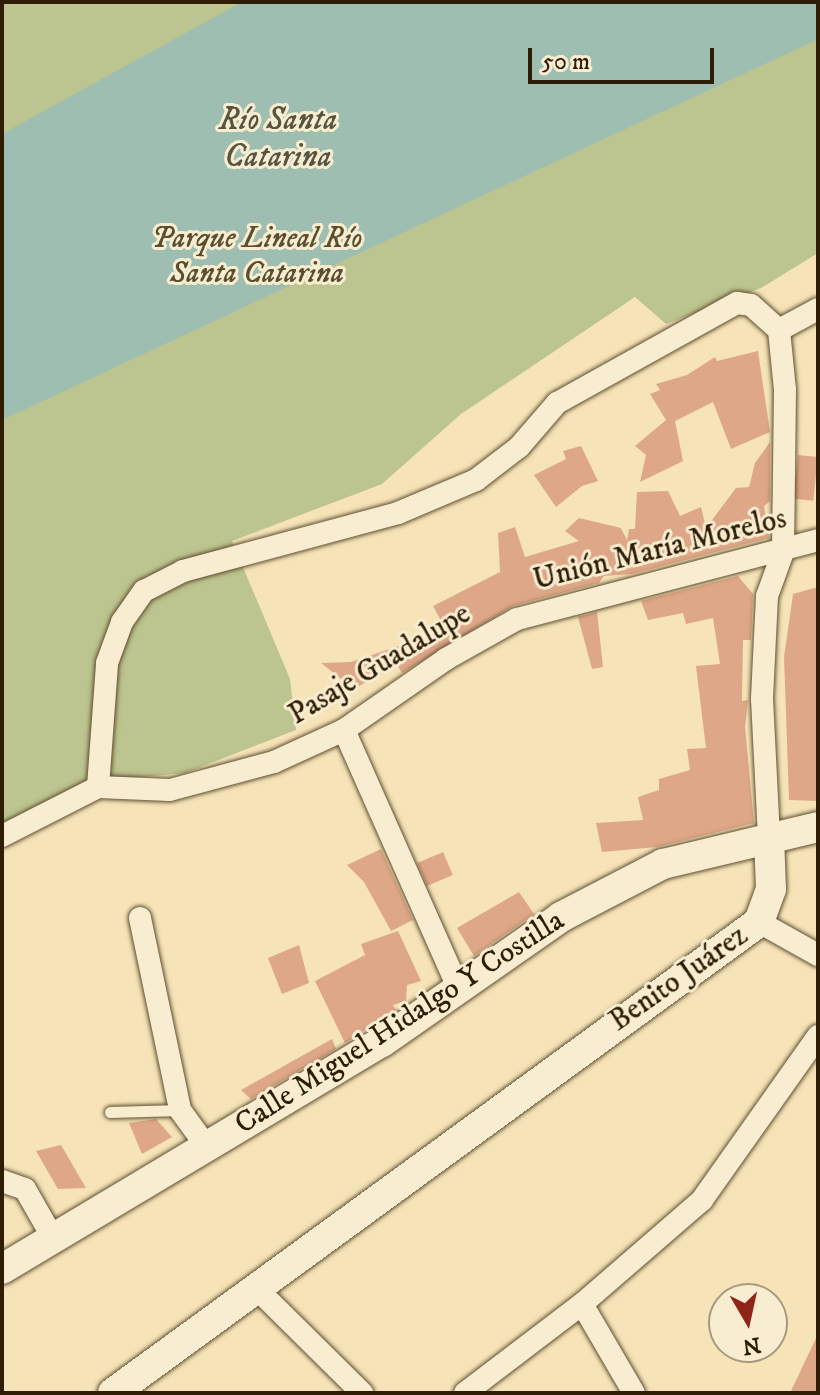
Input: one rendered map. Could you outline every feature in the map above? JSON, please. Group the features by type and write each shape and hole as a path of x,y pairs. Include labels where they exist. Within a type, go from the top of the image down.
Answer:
{"street":[{"path":"98,787 107,663 122,622 144,591 183,571 398,513 476,480 519,447 557,403 737,303 751,305 779,330 818,309"},
{"name":"Benito Juárez","path":"113,1393 759,922 771,889 762,699 767,596 783,552 785,390 779,330"},
{"name":"Unión María Morelos","path":"517,619 783,552 818,540"},
{"name":"Pasaje Guadalupe","path":"2,836 98,787 170,790 274,762 344,730 457,652 517,619"},
{"path":"344,730 459,990"},
{"name":"Calle Miguel Hidalgo Y Costilla","path":"2,1269 207,1147 459,990 561,917 663,864 769,836 818,827"},
{"path":"140,918 180,1110 207,1147"},
{"path":"759,922 818,955"},
{"path":"465,1393 582,1304 702,1200 818,1036"},
{"path":"2,1181 31,1197 53,1238"},
{"path":"255,1287 362,1393"},
{"path":"582,1304 634,1393"}],"lane":[{"path":"110,1112 180,1110"}],"green space":[{"name":"Parque Lineal Río Santa Catarina","path":"2,2 818,2 818,253 761,288 666,324 635,297 461,414 382,484 232,541 290,679 296,730 185,773 85,782 2,824"}],"water":[{"name":"Río Santa Catarina","path":"242,2 818,2 818,39 2,420 2,134"}],"building":[{"path":"758,351 770,432 731,449 713,402 675,421 683,461 640,482 646,455 635,446 666,420 650,394 660,390 656,384 687,375 715,357 717,361"},
{"path":"770,442 770,501 764,506 769,538 632,574 604,576 599,583 513,606 402,673 397,665 354,689 321,663 351,662 446,630 433,606 500,572 498,533 515,527 525,557 579,541 565,531 579,518 621,528 627,540 629,529 635,529 637,492 668,491 680,516 701,507 706,528 736,488 749,487 755,463"},
{"path":"581,446 598,481 582,486 556,507 534,475 566,459 563,451"},
{"path":"798,455 818,457 813,501 793,499"},
{"path":"738,576 753,594 751,640 743,640 742,701 748,700 745,727 754,823 657,847 602,852 596,823 643,820 638,797 659,790 659,779 690,770 687,749 706,748 696,666 720,664 713,618 686,624 683,613 648,620 641,601"},
{"path":"818,587 818,801 789,800 784,657 793,594"},
{"path":"597,612 603,667 592,669 578,617"},
{"path":"381,849 413,920 391,931 364,882 347,865"},
{"path":"443,852 453,875 427,886 417,863"},
{"path":"519,892 534,914 474,956 457,928"},
{"path":"398,931 421,981 407,985 406,1001 393,1005 396,1010 345,1043 315,981 365,955 361,944"},
{"path":"299,945 309,983 282,994 268,958"},
{"path":"332,1039 336,1049 251,1099 241,1090"},
{"path":"156,1119 172,1137 142,1154 129,1123"},
{"path":"61,1145 86,1188 58,1189 36,1151"},
{"path":"818,1334 818,1393 790,1393"}]}
